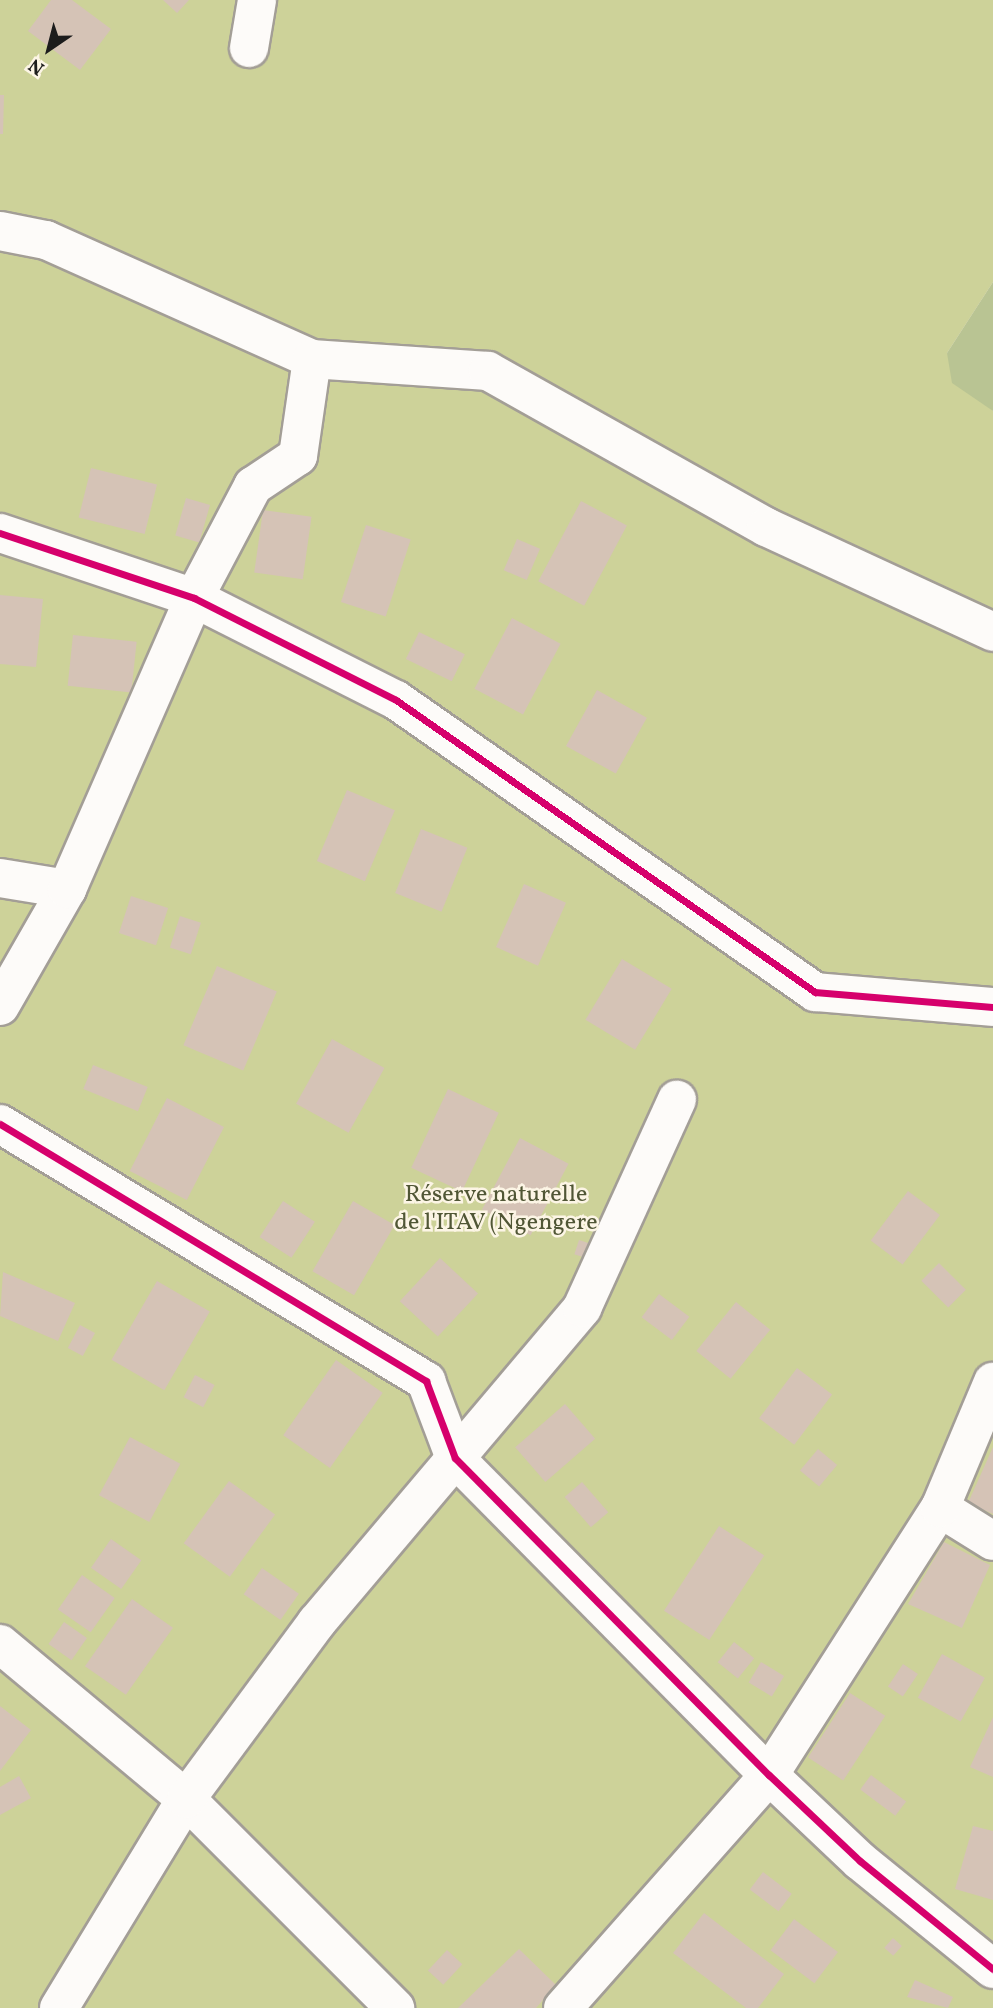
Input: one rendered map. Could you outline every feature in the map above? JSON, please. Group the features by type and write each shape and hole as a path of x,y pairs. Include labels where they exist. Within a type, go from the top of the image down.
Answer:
{"street":[{"path":"249,48 257,0"},
{"path":"0,231 46,240 312,359 488,371 766,527 993,632"},
{"path":"0,1006 67,889 194,597 253,486 298,456 312,359"},
{"path":"0,533 194,597 396,700 815,992 993,1007"},
{"path":"0,878 67,889"},
{"path":"59,2008 186,1799 317,1622 582,1308 677,1100"},
{"path":"0,1124 426,1381 455,1458 769,1775 860,1861 993,1969"},
{"path":"563,2008 769,1775 940,1508 993,1382"},
{"path":"940,1508 993,1541"},
{"path":"0,1644 186,1799 396,2008"}],"green space":[{"name":"Réserve naturelle de l'ITAV (Ngengere","path":"0,0 993,0 993,282 947,353 993,411 993,2008 0,2008"},
{"path":"993,282 993,411 952,383 947,353"}],"building":[{"path":"51,0 72,0 111,29 80,70 28,31"},
{"path":"163,0 189,0 177,13"},
{"path":"0,95 4,95 3,134 0,134"},
{"path":"91,468 157,484 145,534 79,517"},
{"path":"186,498 210,505 199,542 175,535"},
{"path":"581,501 627,525 584,606 538,581"},
{"path":"263,510 312,517 303,579 254,572"},
{"path":"366,525 411,540 386,617 341,602"},
{"path":"517,539 540,549 527,580 504,570"},
{"path":"0,595 43,599 36,667 0,664"},
{"path":"512,618 561,644 523,714 474,689"},
{"path":"419,632 465,654 452,681 406,659"},
{"path":"73,635 137,642 131,692 68,686"},
{"path":"597,690 647,718 616,774 566,746"},
{"path":"347,790 395,810 365,881 317,861"},
{"path":"421,829 467,848 442,912 395,893"},
{"path":"524,884 566,903 538,966 496,947"},
{"path":"131,896 168,908 156,945 119,933"},
{"path":"180,916 201,923 191,954 170,947"},
{"path":"622,959 672,989 635,1050 585,1020"},
{"path":"217,966 277,991 243,1071 183,1045"},
{"path":"332,1039 384,1068 349,1133 296,1104"},
{"path":"93,1065 148,1087 138,1111 83,1089"},
{"path":"448,1089 499,1113 462,1192 411,1168"},
{"path":"167,1098 224,1127 187,1200 130,1171"},
{"path":"520,1138 569,1164 531,1235 482,1210"},
{"path":"908,1191 940,1215 903,1265 871,1241"},
{"path":"283,1201 315,1222 291,1258 260,1237"},
{"path":"353,1201 395,1225 354,1295 312,1271"},
{"path":"579,1240 598,1246 593,1260 574,1254"},
{"path":"440,1258 478,1293 438,1337 400,1301"},
{"path":"939,1263 966,1290 948,1308 921,1281"},
{"path":"3,1272 75,1303 58,1341 0,1316"},
{"path":"157,1281 210,1312 164,1390 112,1360"},
{"path":"659,1294 689,1317 672,1340 642,1317"},
{"path":"736,1302 770,1330 731,1379 696,1351"},
{"path":"80,1325 95,1333 83,1356 68,1348"},
{"path":"336,1360 383,1393 330,1468 283,1435"},
{"path":"797,1368 832,1394 794,1445 759,1418"},
{"path":"195,1375 215,1385 203,1407 184,1397"},
{"path":"565,1404 595,1439 545,1482 515,1447"},
{"path":"130,1437 180,1464 149,1522 99,1495"},
{"path":"993,1447 993,1514 968,1503"},
{"path":"818,1449 837,1465 819,1487 800,1470"},
{"path":"229,1481 275,1515 230,1577 184,1543"},
{"path":"582,1482 608,1512 591,1527 565,1497"},
{"path":"719,1526 764,1555 709,1640 664,1611"},
{"path":"111,1539 141,1560 121,1589 91,1568"},
{"path":"944,1542 990,1565 962,1628 908,1604"},
{"path":"262,1568 299,1594 281,1620 244,1594"},
{"path":"82,1575 115,1598 91,1632 58,1609"},
{"path":"132,1599 173,1628 126,1695 85,1666"},
{"path":"64,1622 87,1638 71,1660 49,1644"},
{"path":"734,1642 754,1658 738,1679 718,1662"},
{"path":"942,1654 985,1678 961,1721 918,1698"},
{"path":"761,1662 784,1676 772,1696 749,1683"},
{"path":"903,1664 918,1674 903,1696 888,1686"},
{"path":"850,1693 885,1716 843,1780 808,1758"},
{"path":"0,1706 31,1730 0,1771"},
{"path":"993,1717 993,1777 970,1767"},
{"path":"871,1775 906,1801 895,1816 860,1789"},
{"path":"19,1776 31,1798 0,1815 0,1787"},
{"path":"973,1826 993,1831 993,1900 955,1889"},
{"path":"763,1872 792,1894 779,1911 750,1890"},
{"path":"704,1913 784,1974 758,2008 746,2008 673,1953"},
{"path":"794,1919 838,1952 814,1983 771,1950"},
{"path":"893,1938 902,1946 893,1956 884,1948"},
{"path":"519,1949 556,1985 536,2008 458,2008"},
{"path":"447,1950 462,1964 443,1985 428,1970"},
{"path":"915,1980 953,1997 948,2008 907,1997"}],"cycle path":[{"path":"0,533 194,598 396,700 815,992 993,1007"},
{"path":"0,1124 426,1381 455,1458 769,1775 860,1861 993,1969"}]}
